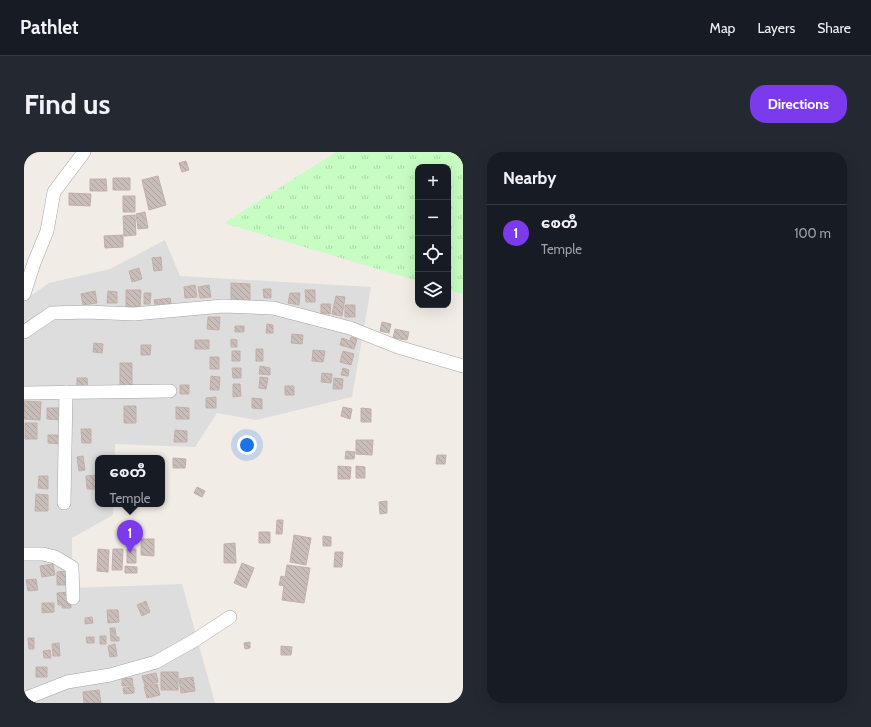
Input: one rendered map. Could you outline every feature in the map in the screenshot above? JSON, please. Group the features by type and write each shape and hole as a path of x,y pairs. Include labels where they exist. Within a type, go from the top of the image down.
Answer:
{"street":[{"path":"24,294 34,263 47,231 54,192 84,152"},
{"path":"24,332 52,313 88,312 134,314 223,306 272,308 350,328 398,347 463,366"},
{"path":"24,393 170,391"},
{"path":"64,503 66,392"},
{"path":"24,554 43,554 55,557 72,568 73,598"},
{"path":"24,699 67,682 110,675 156,662 195,640 230,617"}],"shaded area":[{"path":"165,240 180,276 371,287 352,397 256,420 217,413 195,447 115,444 115,455 95,455 95,507 114,507 113,515 72,538 72,588 182,584 215,703 24,703 24,298 32,295 49,283 110,269"}],"green space":[{"path":"336,152 463,152 463,294 451,291 451,164 415,164 415,280 224,223"}],"building":[{"path":"186,161 189,170 182,172 179,163"},
{"path":"158,176 166,205 149,210 142,180"},
{"path":"113,178 130,178 130,190 113,190"},
{"path":"90,179 106,179 107,191 90,191"},
{"path":"69,193 91,194 90,206 69,205"},
{"path":"123,196 135,196 135,212 123,212"},
{"path":"145,212 148,228 138,229 136,214"},
{"path":"135,215 136,235 124,236 123,216"},
{"path":"123,235 123,247 105,248 104,236"},
{"path":"161,257 162,270 154,271 152,258"},
{"path":"139,268 142,279 132,282 129,271"},
{"path":"231,283 250,284 250,302 231,301"},
{"path":"195,285 197,297 185,298 184,287"},
{"path":"209,285 211,297 200,298 198,287"},
{"path":"263,289 271,289 271,298 264,298"},
{"path":"126,290 141,290 140,307 126,307"},
{"path":"305,290 315,290 315,302 306,302"},
{"path":"95,291 97,303 83,305 81,294"},
{"path":"108,291 117,292 117,303 107,303"},
{"path":"144,293 151,293 150,304 144,304"},
{"path":"290,293 300,293 299,305 288,303"},
{"path":"336,296 345,297 342,316 332,314"},
{"path":"170,298 172,309 156,311 154,300"},
{"path":"321,304 331,304 330,314 321,313"},
{"path":"345,305 355,305 355,317 345,317"},
{"path":"208,317 220,317 219,330 207,329"},
{"path":"382,322 391,324 389,333 380,331"},
{"path":"267,324 273,325 273,333 266,333"},
{"path":"235,326 244,326 244,332 235,332"},
{"path":"395,329 409,332 407,340 393,338"},
{"path":"292,334 303,335 302,344 291,343"},
{"path":"351,337 357,339 354,349 340,345 342,338 350,341"},
{"path":"231,339 237,340 237,347 231,347"},
{"path":"195,340 209,340 209,349 195,349"},
{"path":"94,343 103,344 102,353 93,352"},
{"path":"141,345 151,345 150,355 141,355"},
{"path":"256,349 263,349 263,361 256,361"},
{"path":"313,350 325,351 323,362 312,361"},
{"path":"232,351 240,351 240,361 232,361"},
{"path":"343,351 354,354 351,365 340,362"},
{"path":"210,357 219,357 219,369 210,369"},
{"path":"120,363 132,363 132,386 120,386"},
{"path":"260,366 270,368 270,375 259,374"},
{"path":"232,368 241,368 241,378 233,378"},
{"path":"343,368 349,370 348,376 341,375"},
{"path":"322,373 332,374 331,383 321,382"},
{"path":"211,376 220,377 219,390 210,390"},
{"path":"260,377 268,378 266,389 259,388"},
{"path":"77,378 87,378 88,391 77,391"},
{"path":"334,378 343,379 342,389 333,389"},
{"path":"233,384 240,384 241,396 233,397"},
{"path":"180,385 189,385 189,394 180,394"},
{"path":"285,386 294,386 294,395 285,395"},
{"path":"216,397 216,408 206,408 206,398"},
{"path":"252,398 262,399 262,409 252,408"},
{"path":"24,401 41,402 40,420 24,419"},
{"path":"124,406 136,406 136,423 124,423"},
{"path":"176,407 189,408 189,419 176,419"},
{"path":"343,407 352,409 350,419 341,416"},
{"path":"47,408 61,408 61,420 47,419"},
{"path":"361,408 371,409 371,422 361,422"},
{"path":"25,423 37,423 37,439 25,439"},
{"path":"81,429 91,429 91,443 82,443"},
{"path":"175,430 187,431 187,442 174,442"},
{"path":"48,435 62,435 61,444 48,443"},
{"path":"356,440 373,440 372,455 356,454"},
{"path":"346,451 355,452 354,459 345,459"},
{"path":"437,455 446,455 445,464 436,464"},
{"path":"83,456 85,470 79,471 77,457"},
{"path":"173,458 186,459 185,468 173,468"},
{"path":"338,466 351,467 350,479 338,479"},
{"path":"356,466 365,467 365,478 356,478"},
{"path":"95,475 95,489 87,489 86,476"},
{"path":"39,476 48,476 48,489 38,488"},
{"path":"197,487 205,491 202,497 194,493"},
{"path":"36,494 48,495 48,511 35,511"},
{"path":"387,501 387,513 380,514 379,502"},
{"path":"277,520 283,520 282,534 276,534"},
{"path":"259,532 270,532 270,543 259,543"},
{"path":"294,535 311,538 306,565 290,562"},
{"path":"323,536 331,537 331,546 323,546"},
{"path":"141,539 154,539 154,556 141,555"},
{"path":"235,543 236,563 224,563 224,544"},
{"path":"98,549 109,550 108,572 97,571"},
{"path":"113,549 123,549 122,570 112,570"},
{"path":"127,549 136,549 136,563 127,563"},
{"path":"335,552 343,552 342,567 334,567"},
{"path":"242,563 254,568 246,588 234,583"},
{"path":"53,564 55,575 42,577 40,566"},
{"path":"287,565 310,568 304,603 282,600 284,586 279,585 281,576 285,577"},
{"path":"125,566 137,567 137,573 125,573"},
{"path":"67,571 68,585 57,585 57,572"},
{"path":"36,579 38,590 28,591 26,580"},
{"path":"70,592 71,608 62,608 62,605 58,605 57,593"},
{"path":"146,601 150,612 142,616 137,605"},
{"path":"42,603 54,603 54,612 42,613"},
{"path":"107,610 118,610 119,622 108,623"},
{"path":"92,617 93,623 85,624 85,618"},
{"path":"110,628 115,628 116,637 119,637 119,641 111,641"},
{"path":"100,636 106,636 106,644 100,644"},
{"path":"86,637 94,637 94,643 87,643"},
{"path":"28,638 34,638 34,649 29,649"},
{"path":"250,642 250,648 245,649 244,643"},
{"path":"59,643 60,656 53,656 52,644"},
{"path":"115,644 117,656 110,657 108,646"},
{"path":"281,646 292,647 291,655 281,655"},
{"path":"50,650 51,658 44,658 43,651"},
{"path":"36,667 47,667 47,677 36,677"},
{"path":"161,672 178,672 178,690 161,690"},
{"path":"156,673 158,682 145,686 142,676"},
{"path":"193,677 195,691 181,693 179,679"},
{"path":"132,678 133,686 122,686 122,679"},
{"path":"157,684 160,695 147,698 144,687"},
{"path":"134,687 134,693 124,694 123,688"},
{"path":"99,690 101,703 84,703 83,692"}],"place":[{"name":"စေတီ","path":"130,553"}]}
